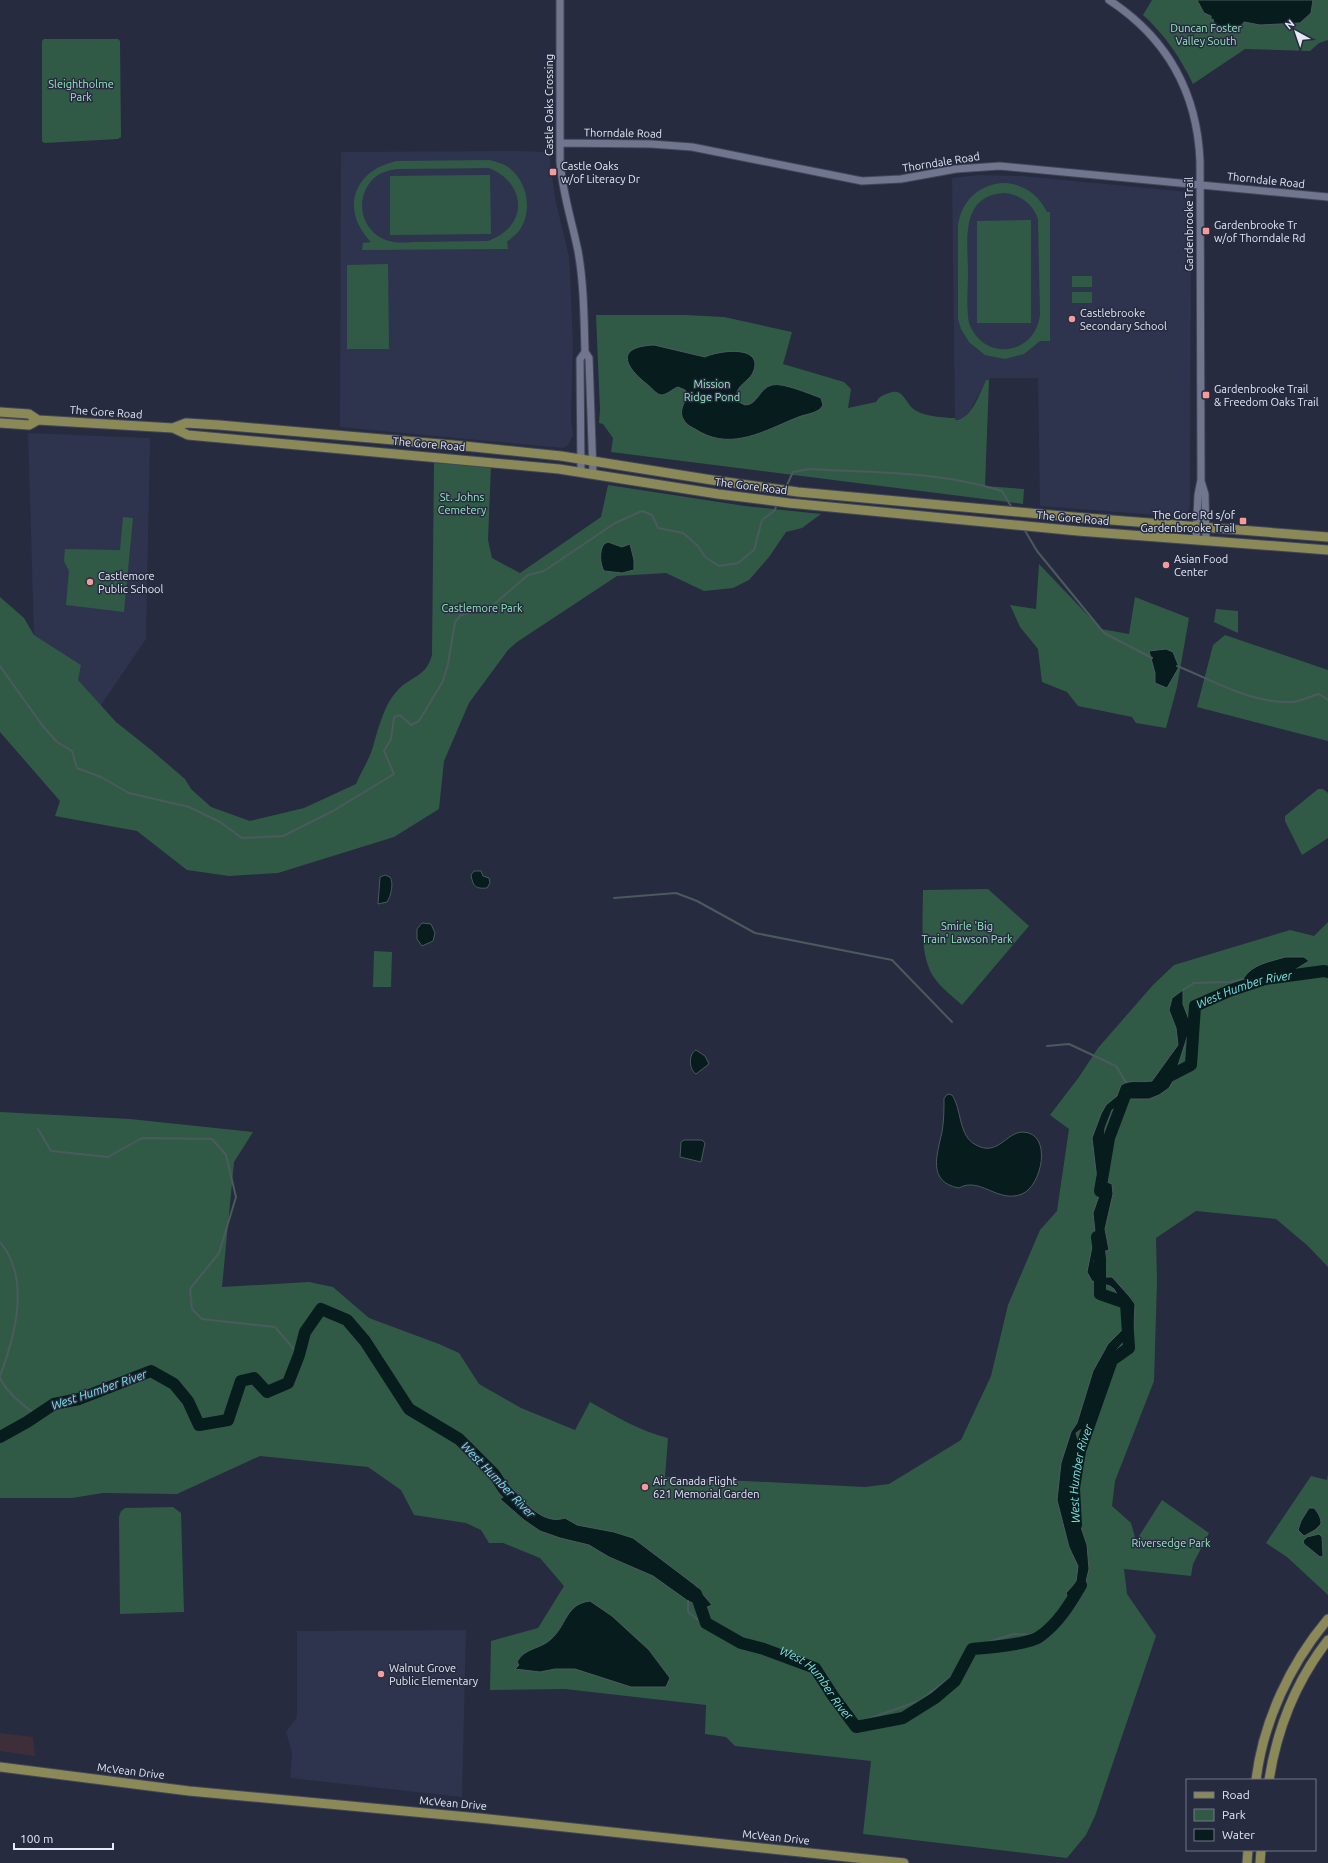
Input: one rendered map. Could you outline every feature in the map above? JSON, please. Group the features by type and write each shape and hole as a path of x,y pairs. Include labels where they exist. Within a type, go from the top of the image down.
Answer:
{"main road":[{"name":"The Gore Road","path":"0,412 29,414 38,420 173,428 188,435 512,463 789,503 1010,525 1327,550"},
{"name":"The Gore Road","path":"0,423 29,425 38,420"},
{"name":"The Gore Road","path":"173,428 186,423 471,446 581,459 798,492 1026,513 1328,537"},
{"path":"1327,550 1328,537"},
{"path":"1256,1779 1262,1747 1280,1696 1299,1659 1328,1619"},
{"path":"1269,1779 1273,1754 1285,1715 1304,1675 1328,1640"},
{"name":"McVean Drive","path":"0,1767 189,1790 479,1818 904,1863"},
{"path":"1247,1863 1248,1851"},
{"path":"1260,1863 1261,1851"}],"street":[{"name":"Castle Oaks Crossing","path":"560,0 560,143 563,188 580,264 585,352 589,358 593,474"},
{"name":"Gardenbrooke Trail","path":"1108,0 1132,17 1150,34 1165,52 1180,77 1196,124 1200,184 1201,480 1198,495 1201,527"},
{"name":"Thorndale Road","path":"560,143 664,144 692,147 862,181 901,179 956,169 994,166 1023,167 1328,197"},
{"name":"Castle Oaks Crossing","path":"581,472 580,359 585,352"},
{"path":"1196,539 1201,527"},
{"path":"1201,527 1206,540"}],"shaded area":[{"path":"516,151 549,153 555,198 569,257 570,272 573,344 571,420 573,435 568,445 563,448 340,427 341,152"},
{"name":"Castlebrooke Secondary School","path":"979,175 1022,176 1189,192 1191,194 1190,505 1189,510 1182,517 1040,506 1038,378 990,378 989,380 986,380 970,411 964,418 955,420 952,178"},
{"name":"Castlemore Public School","path":"28,433 150,438 146,639 99,708 76,684 81,665 34,635"},
{"name":"Walnut Grove Public Elementary","path":"466,1630 462,1797 290,1778 292,1753 286,1732 297,1717 297,1631"},
{"path":"0,1733 33,1737 35,1756 0,1751"}],"green space":[{"name":"Duncan Foster Valley South","path":"1152,0 1328,0 1328,40 1319,43 1310,51 1245,49 1193,84 1171,47 1158,30 1143,15"},
{"name":"Sleightholme Park","path":"44,39 118,39 120,41 121,137 118,139 44,143 42,141 42,41"},
{"path":"490,160 505,165 513,171 523,186 527,204 524,223 518,232 507,242 508,249 362,250 363,243 371,242 361,230 356,217 354,205 356,193 361,182 370,173 382,166 397,161","holes":["489,168 502,175 511,184 516,194 518,205 516,216 511,226 501,234 488,241 393,242 379,237 372,231 366,223 363,214 362,205 367,186 374,178 388,171 397,169"]},
{"path":"490,175 491,234 390,235 390,176"},
{"path":"1004,183 1017,185 1024,188 1039,200 1047,212 1050,212 1050,341 1040,341 1024,354 1005,359 985,355 969,342 961,329 958,319 958,226 960,217 967,202 979,190 995,184","holes":["1005,193 1011,194 1026,201 1033,209 1038,219 1040,315 1036,329 1029,339 1019,346 1008,349 996,348 985,344 976,336 969,323 967,304 967,248 969,222 973,211 980,202 990,196"]},
{"path":"1031,220 1031,323 977,323 977,221"},
{"path":"388,264 389,349 347,349 347,265"},
{"path":"1072,276 1092,276 1092,287 1072,287"},
{"path":"1072,292 1092,292 1092,303 1072,303"},
{"name":"Mission Ridge Pond","path":"596,315 685,315 724,317 792,332 783,364 844,382 851,389 848,408 876,402 882,396 898,392 915,410 923,414 955,418 955,420 961,419 971,411 986,380 989,380 985,486 1024,489 1023,504 611,452 613,438 603,424 599,423 600,410"},
{"name":"Castlemore Park","path":"434,463 491,466 488,540 492,558 520,573 601,517 608,485 745,506 821,514 802,528 786,532 769,557 749,580 733,588 704,591 666,573 617,576 517,642 508,650 469,703 444,761 439,809 394,837 278,873 229,876 187,870 137,831 55,816 60,801 0,732 0,597 24,618 34,635 81,665 78,680 116,722 185,779 191,789 211,807 250,821 304,808 356,784 371,752 385,710 393,696 402,686 422,673 429,663 432,655"},
{"path":"123,517 133,518 124,612 66,605 69,571 64,561 65,549 120,550"},
{"path":"1039,564 1101,629 1129,634 1135,597 1189,618 1177,687 1166,728 1136,723 1132,717 1078,706 1067,692 1042,682 1038,649 1020,627 1010,605 1036,609"},
{"path":"1216,609 1238,611 1238,633 1214,622"},
{"path":"1225,635 1328,670 1328,741 1197,707 1213,645"},
{"path":"1318,789 1323,789 1328,793 1328,838 1302,855 1285,821 1285,816"},
{"name":"Smirle 'Big Train' Lawson Park","path":"988,889 1029,926 962,1005 939,984 929,967 924,946 922,923 923,890"},
{"name":"Riversedge Park","path":"1328,922 1328,1267 1308,1246 1276,1219 1196,1211 1156,1238 1157,1282 1154,1381 1115,1481 1112,1506 1131,1523 1136,1541 1162,1500 1209,1533 1193,1564 1191,1576 1124,1569 1127,1594 1156,1636 1095,1816 1086,1835 1067,1858 863,1834 871,1761 735,1746 726,1737 705,1734 706,1705 565,1689 490,1690 491,1641 538,1628 564,1586 540,1558 503,1543 489,1543 481,1530 466,1523 414,1515 401,1490 368,1467 260,1456 177,1494 103,1493 72,1498 0,1498 0,1112 130,1119 253,1132 234,1162 222,1287 309,1282 333,1287 369,1318 459,1353 479,1384 521,1408 575,1430 590,1402 618,1418 668,1438 665,1477 865,1487 889,1484 961,1440 991,1376 1008,1305 1040,1230 1057,1211 1069,1129 1050,1115 1079,1077 1098,1048 1153,985 1174,965 1290,930 1314,936"},
{"path":"374,951 392,952 391,987 373,987"},
{"path":"1328,1474 1328,1595 1287,1557 1266,1543 1311,1476 1327,1480"},
{"path":"173,1507 181,1513 184,1612 120,1614 119,1517 121,1511 125,1508"}],"water":[{"path":"1197,0 1313,0 1311,13 1300,23 1260,25 1244,22 1242,25 1220,32 1216,30 1213,19 1211,20 1211,16 1204,13"},
{"path":"654,345 705,357 728,352 745,353 751,356 755,362 753,373 740,386 737,392 739,402 745,405 753,402 764,389 772,385 782,385 821,398 823,405 815,412 748,437 724,439 712,437 690,426 683,419 682,410 686,398 685,390 678,387 661,395 640,378 629,365 627,359 628,354 633,350"},
{"path":"608,542 622,547 630,544 634,560 634,570 622,573 604,571 601,561 601,554 602,547"},
{"path":"1166,649 1173,652 1179,667 1167,688 1155,683 1155,673 1149,651"},
{"path":"474,871 481,871 483,876 489,878 490,883 487,888 480,888 474,885 471,875"},
{"path":"385,875 390,877 391,880 391,893 387,902 378,904 380,877"},
{"path":"422,923 431,924 435,933 433,941 422,946 417,939 417,929"},
{"path":"1285,957 1304,957 1309,961 1293,971 1250,981 1243,979 1256,967"},
{"path":"1183,990 1183,1004 1191,1025 1173,1081 1169,1088 1159,1095 1149,1099 1130,1099 1112,1110 1105,1128 1101,1174 1107,1182 1112,1184 1113,1194 1105,1229 1109,1250 1099,1253 1094,1261 1096,1271 1100,1277 1112,1277 1135,1304 1134,1326 1133,1331 1112,1355 1103,1374 1086,1429 1080,1430 1076,1433 1079,1443 1072,1467 1070,1495 1087,1545 1089,1569 1085,1586 1075,1598 1069,1600 1066,1593 1076,1582 1078,1566 1069,1547 1057,1500 1061,1463 1071,1432 1077,1423 1093,1371 1108,1344 1122,1330 1126,1316 1123,1304 1114,1289 1110,1286 1092,1281 1087,1272 1095,1232 1093,1213 1099,1196 1092,1138 1101,1114 1106,1105 1117,1096 1121,1085 1132,1082 1152,1081 1178,1045 1176,1028 1169,1010 1172,998"},
{"path":"696,1050 705,1056 709,1064 696,1074 692,1069 690,1062 693,1052"},
{"path":"948,1094 952,1095 955,1101 966,1135 970,1141 976,1145 984,1148 990,1148 1017,1133 1023,1132 1032,1135 1038,1141 1041,1150 1039,1171 1035,1181 1029,1189 1022,1194 1005,1196 974,1185 967,1185 959,1188 949,1185 942,1180 938,1174 937,1158 943,1128 944,1098"},
{"path":"684,1140 702,1140 705,1143 701,1162 680,1157 681,1142"},
{"path":"514,1490 524,1502 536,1512 550,1519 565,1518 577,1525 614,1532 633,1538 695,1585 712,1605 705,1608 688,1601 653,1576 609,1557 589,1545 560,1538 540,1531 524,1520 500,1499"},
{"path":"1309,1508 1314,1508 1318,1513 1321,1524 1315,1530 1304,1536 1298,1530 1301,1521"},
{"path":"1319,1534 1322,1537 1323,1556 1320,1557 1304,1544 1303,1541 1307,1537"},
{"path":"590,1601 612,1616 649,1650 670,1678 666,1687 631,1687 575,1669 555,1669 540,1672 515,1669 519,1665 517,1662 520,1657 528,1651 546,1643 556,1634 567,1616 576,1606"}],"waterway":[{"path":"786,487 793,472 810,469 883,472 931,476 979,484 1002,491 1012,508"},
{"path":"0,666 42,725 57,742 72,751 77,768 101,777 129,793 189,807 220,822 242,838 283,836 333,811 394,774 384,751 391,739 394,717 400,715 411,725 419,721 443,681 448,664 455,622 461,615 492,606 528,575 544,571 615,523 642,511 652,515 658,528 683,533 698,546 705,557 719,566 738,563 754,550 762,520 774,511 777,505"},
{"path":"1024,529 1037,551 1104,633 1152,658"},
{"path":"1177,666 1234,690 1262,699 1278,702 1293,702 1319,694 1328,700"},
{"path":"614,898 676,893 697,901 755,933 892,960 952,1022"},
{"name":"West Humber River","path":"1162,1080 1191,1065 1195,1006 1229,991 1265,979 1324,971 1328,972"},
{"path":"1183,990 1194,983 1231,982 1243,979"},
{"path":"1047,1046 1069,1044 1116,1066 1126,1082"},
{"name":"West Humber River","path":"1100,1191 1109,1138 1126,1093 1131,1091"},
{"path":"38,1129 51,1151 108,1157 142,1138 212,1139 226,1155 236,1197 219,1253 190,1289 192,1309 202,1319 275,1327 299,1355"},
{"name":"West Humber River","path":"1076,1525 1074,1488 1080,1451 1112,1360 1129,1348 1126,1303 1100,1294 1100,1259 1097,1237"},
{"path":"0,1242 10,1257 18,1290 15,1326 0,1376"},
{"name":"West Humber River","path":"0,1437 27,1422 54,1404 79,1399 151,1371 174,1384 188,1401 199,1425 228,1420 241,1381 254,1378 267,1392 288,1383 299,1355 305,1332 321,1309 347,1320 365,1341 409,1409 459,1439 494,1474 504,1489 520,1506"},
{"path":"0,1378 3,1384 16,1399 37,1415"},
{"name":"West Humber River","path":"693,1592 696,1594 706,1623 741,1643 764,1649 815,1668 856,1727 903,1718 935,1698 955,1681 972,1649 1017,1644 1039,1637 1058,1620 1081,1585"},
{"path":"688,1601 688,1612 725,1639 738,1645 760,1646 779,1650 791,1654 808,1664 822,1678 843,1711 859,1722 919,1701 951,1677 966,1654 988,1642 1014,1634 1037,1635 1069,1600"}],"place":[{"name":"Castle Oaks w/of Literacy Dr","path":"553,172"},
{"name":"Gardenbrooke Tr w/of Thorndale Rd","path":"1206,231"},
{"name":"Castlebrooke Secondary School","path":"1072,319"},
{"name":"Gardenbrooke Trail & Freedom Oaks Trail","path":"1206,395"},
{"name":"The Gore Rd s/of Gardenbrooke Trail","path":"1243,521"},
{"name":"Asian Food Center","path":"1166,565"},
{"name":"Castlemore Public School","path":"90,582"},
{"name":"Air Canada Flight 621 Memorial Garden","path":"645,1487"},
{"name":"Walnut Grove Public Elementary","path":"381,1674"}],"park label":[{"name":"St. Johns Cemetery","path":"462,503"}]}
